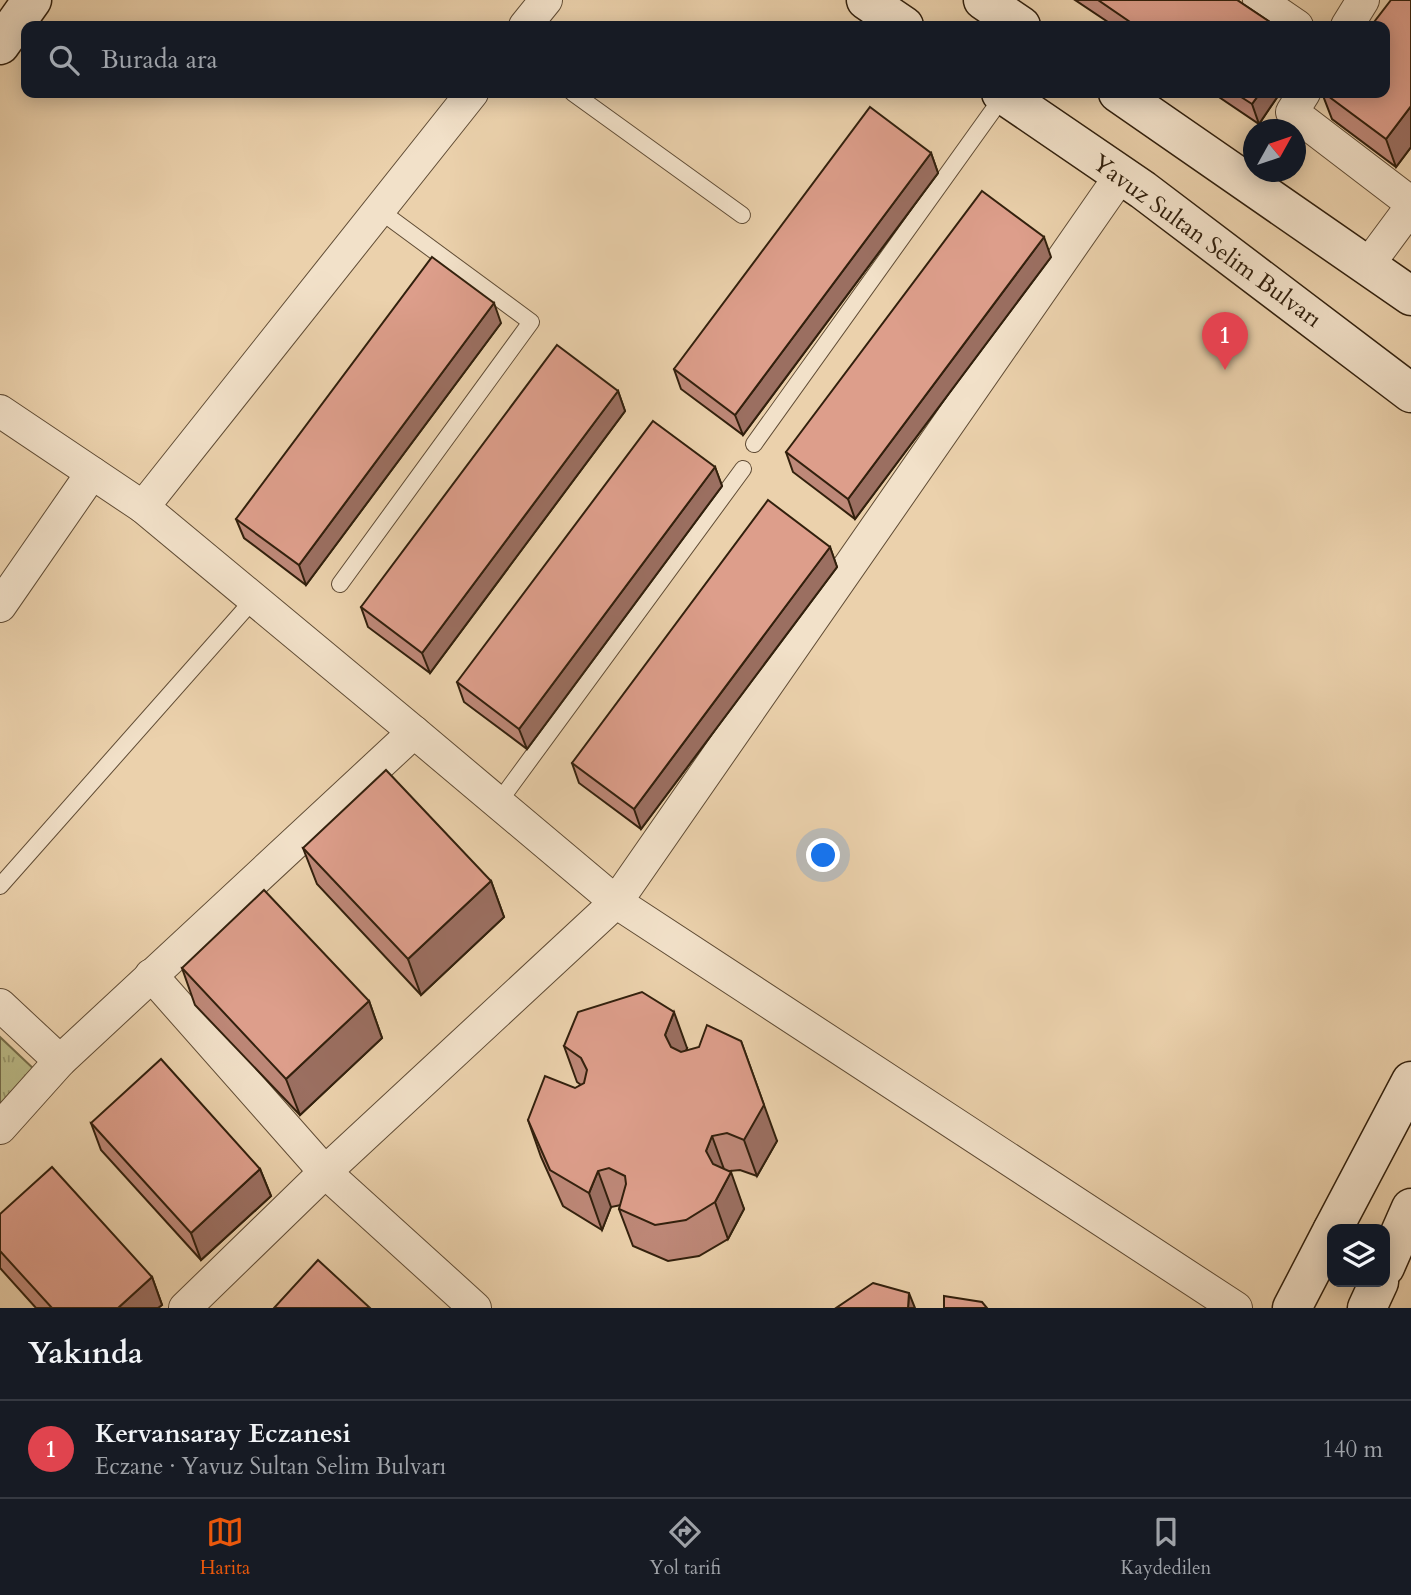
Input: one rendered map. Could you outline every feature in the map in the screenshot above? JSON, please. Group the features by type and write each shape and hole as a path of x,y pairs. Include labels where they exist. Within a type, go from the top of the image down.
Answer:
{"main road":[{"path":"0,45 32,0"},
{"path":"866,0 897,21"},
{"path":"983,0 1014,21"},
{"name":"Yavuz Sultan Selim Bulvarı","path":"1008,98 1121,176 1411,393"},
{"path":"1125,98 1411,296"},
{"path":"1336,1224 1411,1081"},
{"path":"1390,1256 1411,1208"},
{"path":"1292,1308 1327,1241"},
{"path":"1367,1308 1376,1287"}],"street":[{"path":"529,21 546,0"},
{"path":"1259,0 1290,21"},
{"path":"1350,21 1363,0"},
{"path":"144,507 468,98"},
{"path":"1301,98 1292,112 1411,205 1368,265"},
{"path":"185,1308 320,1167 616,902 1121,176"},
{"path":"0,411 144,507 616,902 1236,1308"},
{"path":"0,606 92,473"},
{"path":"0,1128 60,1061 414,732"},
{"path":"151,975 320,1167 475,1308"},
{"path":"0,1006 60,1061"}],"lane":[{"path":"580,98 742,215"},
{"path":"754,444 999,98"},
{"path":"340,584 531,322 379,210"},
{"path":"498,803 743,469"},
{"path":"0,886 254,599"},
{"path":"165,1308 320,1167"}],"green space":[{"path":"0,1037 37,1072 0,1106"}],"building":[{"path":"1098,0 1237,0 1268,21 1129,21"},
{"path":"1391,0 1411,0 1411,106 1386,139 1331,98 1390,98 1390,21 1375,21"},
{"path":"1243,98 1256,98 1252,104"},
{"path":"870,107 931,153 735,415 674,369"},
{"path":"982,191 1044,237 848,499 786,452"},
{"path":"432,257 494,303 299,565 236,519"},
{"path":"557,345 618,391 422,653 361,607"},
{"path":"653,421 715,467 519,729 457,682"},
{"path":"768,500 830,547 634,809 572,763"},
{"path":"386,770 491,881 408,959 303,848"},
{"path":"264,890 369,1001 286,1079 182,968"},
{"path":"642,992 674,1012 665,1035 671,1047 681,1052 699,1047 707,1025 741,1041 764,1105 744,1140 727,1133 712,1136 706,1151 713,1164 731,1172 715,1202 686,1220 655,1225 619,1209 626,1184 625,1176 609,1168 598,1171 589,1193 550,1170 528,1120 545,1076 575,1088 584,1083 587,1070 581,1058 564,1046 578,1012"},
{"path":"161,1059 260,1169 191,1233 91,1123"},
{"path":"52,1167 152,1277 118,1308 52,1308 0,1251 0,1214"},
{"path":"318,1260 370,1308 274,1308"},
{"path":"873,1283 909,1293 908,1308 836,1308"},
{"path":"944,1296 982,1302 987,1308 944,1308"}],"place":[{"name":"Kervansaray Eczanesi","path":"1225,370"}]}
